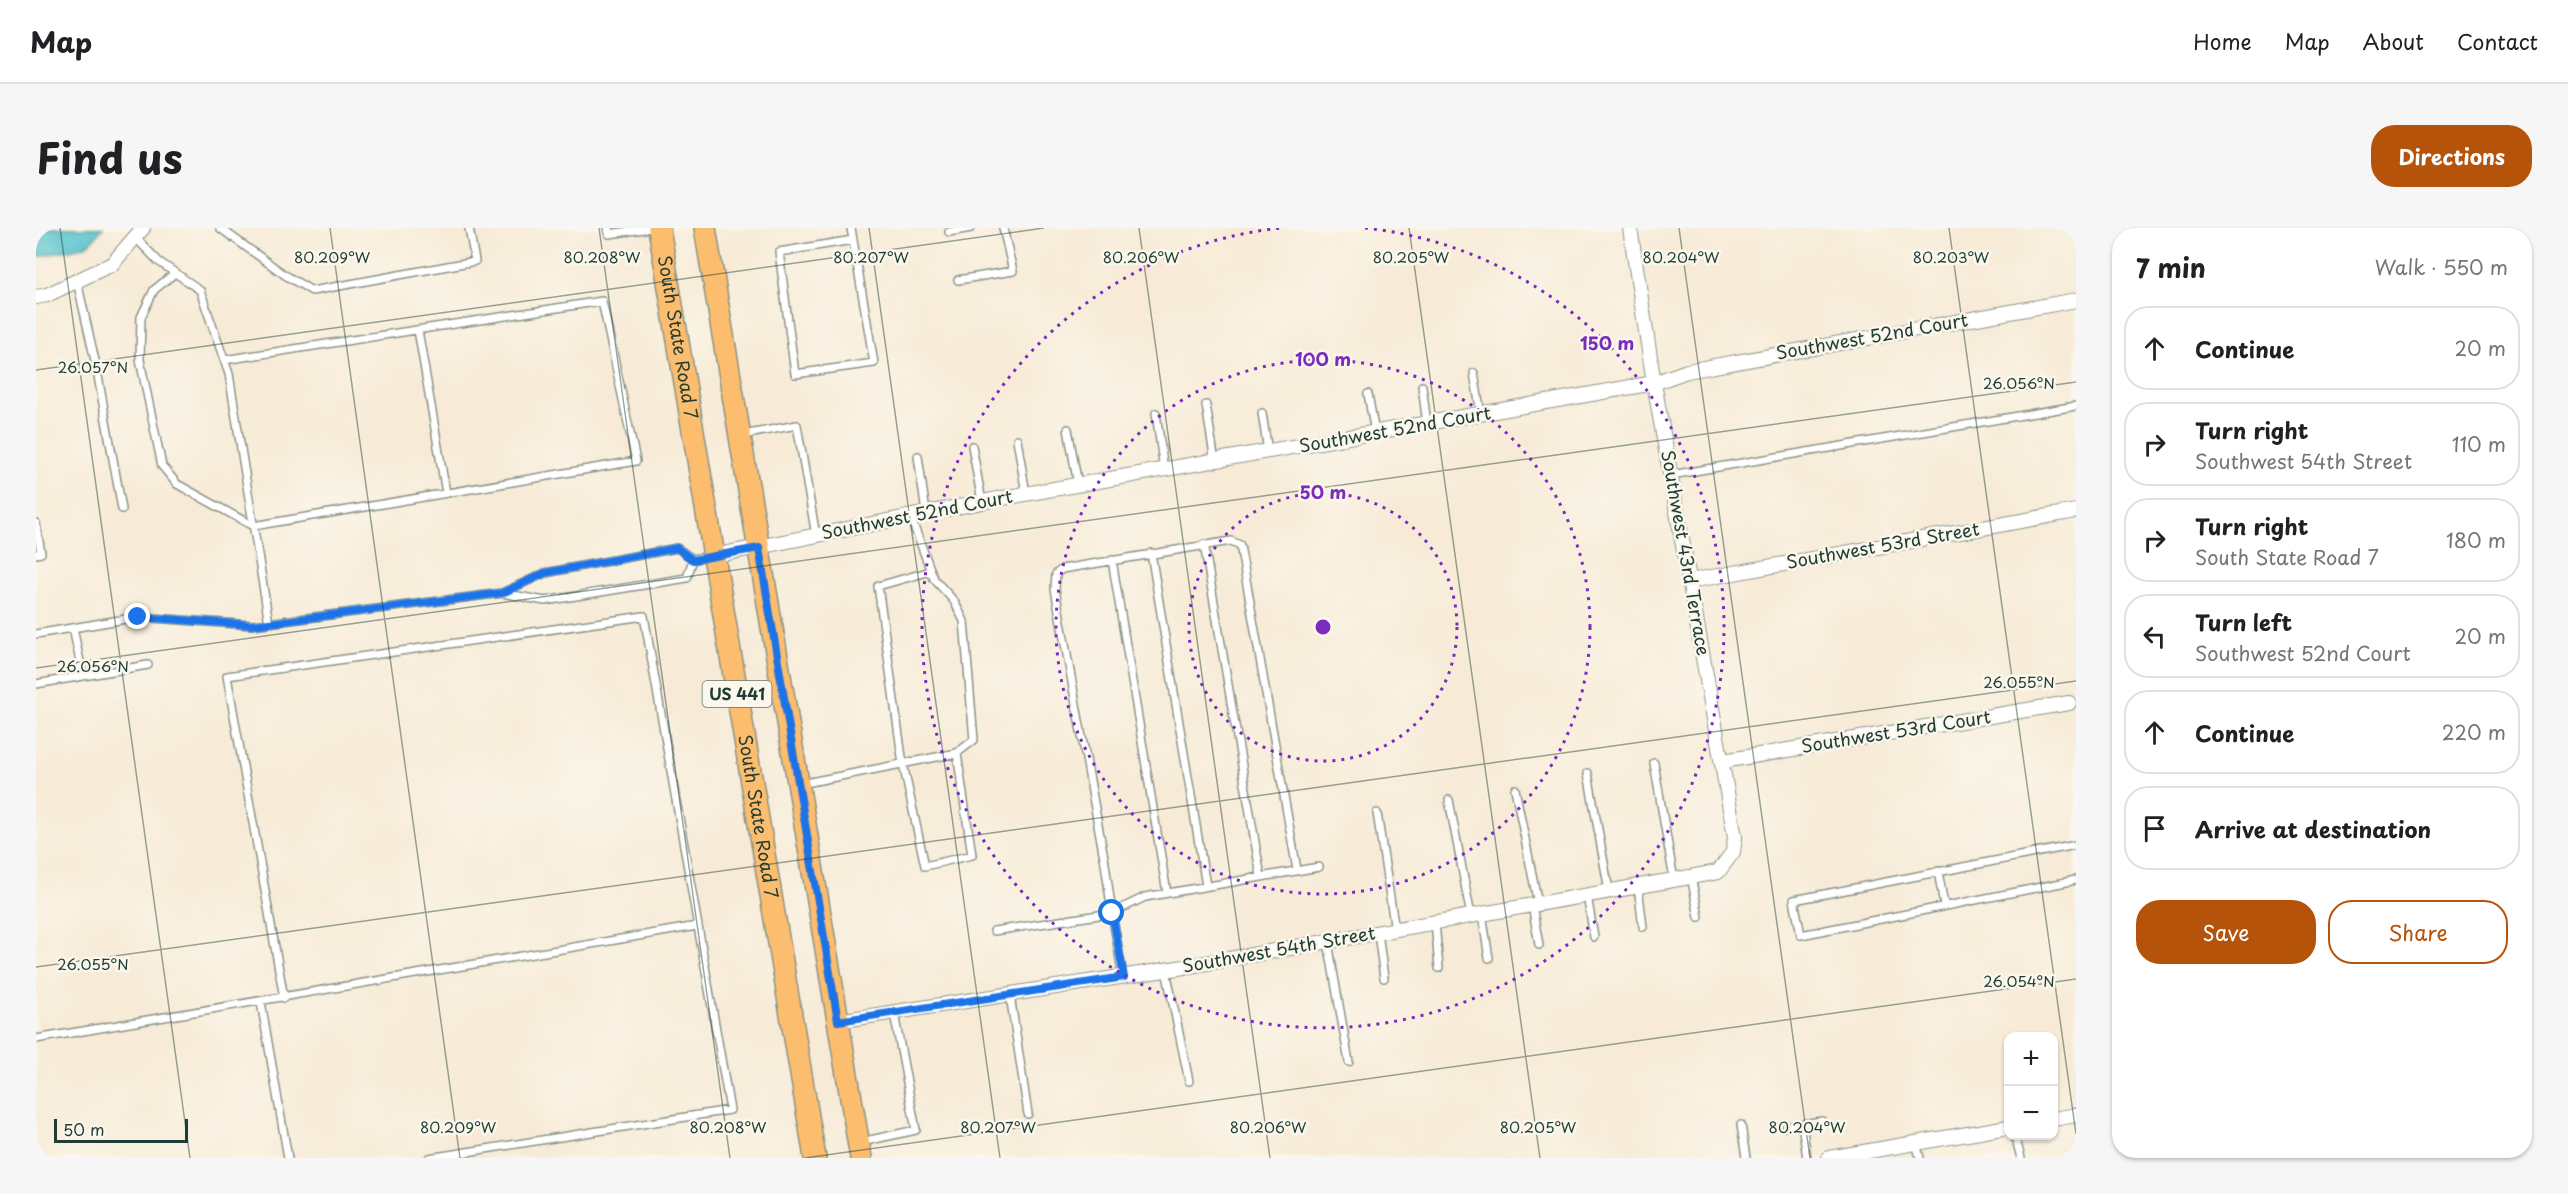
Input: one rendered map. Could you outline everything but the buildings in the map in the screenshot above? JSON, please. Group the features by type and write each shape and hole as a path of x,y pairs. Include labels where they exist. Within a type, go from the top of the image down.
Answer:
{"main road":[{"name":"South State Road 7","path":"658,228 703,558 815,1158"},
{"name":"US 441","path":"705,228 860,1150"}],"street":[{"name":"Southwest 43rd Terrace","path":"1630,228 1654,383 1723,761 1734,837 1733,852 1718,872"},
{"path":"36,297 46,295 111,264 139,233"},
{"name":"Southwest 52nd Court","path":"703,558 982,502 1654,383 1687,371 2076,300"},
{"name":"Southwest 53rd Street","path":"1690,581 2076,511"},
{"name":"Southwest 53rd Court","path":"1723,761 2069,703"},
{"name":"Southwest 54th Street","path":"838,1021 1166,970 1718,872"},
{"path":"2058,1118 2076,1115"},
{"path":"1829,1158 2004,1128"}],"lane":[{"path":"220,228 285,275 312,291 475,261 469,228"},
{"path":"608,228 609,234 651,228"},
{"path":"851,228 874,363 795,375 779,252 853,240"},
{"path":"950,232 971,228"},
{"path":"958,280 1013,271 1003,228"},
{"path":"139,233 158,261 200,290 229,374 269,623"},
{"path":"175,273 154,290 141,317 140,360 162,466 177,484 254,526 636,460 602,301 224,360"},
{"path":"77,281 96,364 122,509"},
{"path":"418,330 446,493"},
{"path":"1474,373 1481,414"},
{"path":"1422,386 1426,424"},
{"path":"1368,394 1375,433"},
{"path":"1206,405 1215,462"},
{"path":"1671,475 2076,406"},
{"path":"1156,413 1164,470"},
{"path":"1262,413 1268,452"},
{"path":"740,435 797,425 816,536"},
{"path":"1068,429 1078,485"},
{"path":"1017,439 1026,494"},
{"path":"972,446 982,502"},
{"path":"918,456 926,513"},
{"path":"798,784 957,753 974,740 964,621 954,601 934,579 910,516"},
{"path":"36,523 41,553 36,554"},
{"path":"1124,977 1055,589 1056,574 1062,569 1204,544 1231,541 1240,545 1297,870"},
{"path":"1204,544 1261,877"},
{"path":"36,634 138,617 252,625 502,593 545,573 677,548 703,558 687,578 545,601 502,593"},
{"path":"1150,553 1206,886"},
{"path":"1112,560 1167,893"},
{"path":"931,571 878,586 903,764 925,866 972,855 957,753"},
{"path":"284,998 227,676 645,616 730,1110 429,1158"},
{"path":"73,628 83,676"},
{"path":"36,684 148,665"},
{"path":"1654,763 1674,879"},
{"path":"1588,773 1609,891"},
{"path":"1515,789 1535,905 1539,945"},
{"path":"1449,800 1476,915 1489,958"},
{"path":"1377,813 1395,930"},
{"path":"2076,845 1794,900 1801,935 2076,880"},
{"path":"994,931 1112,913 1145,897 1319,867"},
{"path":"1938,871 1944,906"},
{"path":"1691,876 1698,917"},
{"path":"1638,886 1643,927"},
{"path":"1587,895 1594,937"},
{"path":"1435,922 1439,968"},
{"path":"36,1039 697,926"},
{"path":"1378,933 1384,978"},
{"path":"1328,942 1349,1062"},
{"path":"1166,970 1189,1081"},
{"path":"1011,995 1028,1114"},
{"path":"261,1002 288,1158"},
{"path":"860,1150 916,1130 894,1013"},
{"path":"1786,1127 1822,1121"},
{"path":"1802,1124 1807,1158"},
{"path":"1741,1125 1746,1158"},
{"path":"2016,1140 2021,1158"},
{"path":"1916,1143 1920,1158"}],"water":[{"path":"36,228 103,228 90,243 83,247 36,257"}],"route":[{"path":"138,617 252,625 502,593 545,573 677,548 693,560 759,548 838,1021 1124,977 1112,913"}]}
